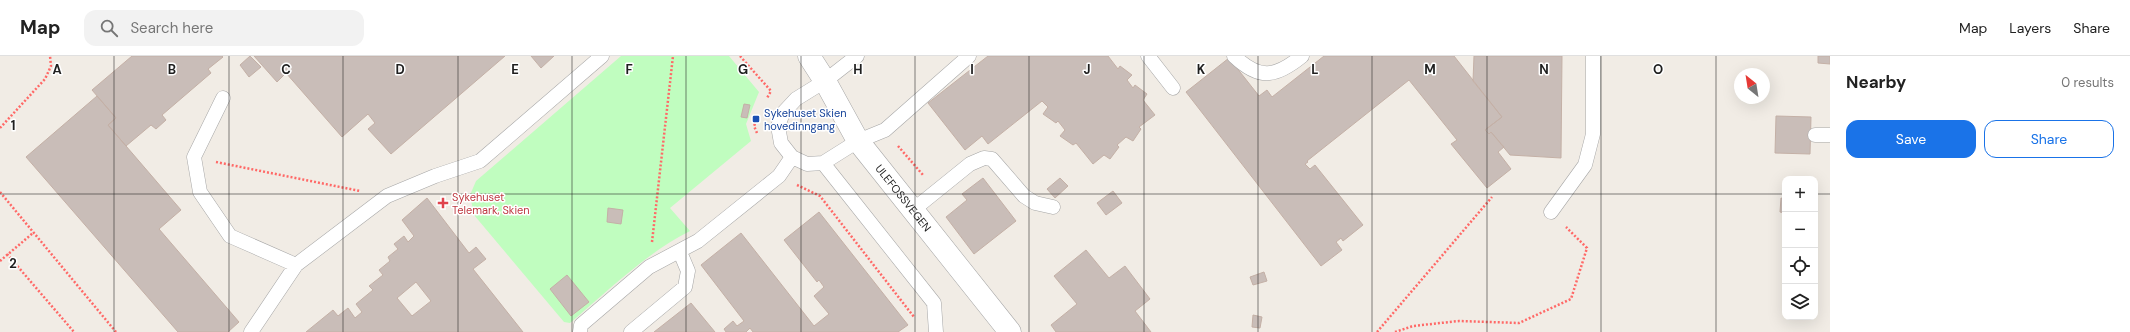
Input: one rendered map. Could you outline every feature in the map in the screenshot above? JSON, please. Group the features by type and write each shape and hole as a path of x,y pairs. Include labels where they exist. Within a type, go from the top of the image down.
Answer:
{"street":[{"name":"ULEFOSSVEGEN","path":"809,56 825,81 858,141 1010,332"}],"lane":[{"path":"251,332 296,265 387,196 435,176 480,161 602,56"},
{"path":"857,56 825,81 796,99 782,113 778,126 781,143 792,157 807,164 823,163 858,141 885,130 969,56"},
{"path":"1148,56 1173,88"},
{"path":"1234,56 1254,72 1263,74 1278,72 1302,56"},
{"path":"1551,212 1585,165 1593,134 1594,56"},
{"path":"223,98 194,157 200,192 230,236 296,265"},
{"path":"1815,135 1830,135"},
{"path":"580,332 581,325 649,267 680,252 698,241 780,176 792,157"},
{"path":"913,210 970,164 984,158 992,159 1024,196 1035,202 1053,207"},
{"path":"823,163 934,304 936,332"},
{"path":"631,332 685,287 688,271 680,252"}],"path":[{"path":"0,128 45,79 51,66 50,56"},
{"path":"652,247 673,56"},
{"path":"740,56 770,91 764,105"},
{"path":"759,140 754,126 761,112"},
{"path":"885,130 936,191"},
{"path":"194,157 387,196"},
{"path":"780,176 820,196 916,320"},
{"path":"0,192 116,332"},
{"path":"1377,332 1492,196"},
{"path":"1395,332 1413,326 1460,321 1518,323 1571,299 1587,248 1551,212"},
{"path":"0,261 33,233"},
{"path":"7,254 74,332"}],"green space":[{"path":"621,56 729,56 759,92 746,124 751,141 670,208 690,231 658,250 643,261 570,323 564,322 474,215 470,195 476,181"}],"building":[{"path":"132,56 223,57 208,69 211,73 162,115 166,120 156,129 151,125 126,146 108,125 116,118 92,90"},
{"path":"250,56 261,67 249,77 240,65"},
{"path":"254,56 505,56 391,154 368,129 375,123 368,114 342,137 286,73 277,82"},
{"path":"531,56 554,56 541,68"},
{"path":"988,56 1108,56 1118,69 1120,66 1132,75 1127,80 1133,88 1135,85 1147,94 1143,100 1155,115 1139,127 1141,129 1133,141 1126,137 1117,145 1119,147 1110,159 1104,155 1093,164 1076,143 1073,145 1060,136 1065,130 1058,121 1056,123 1043,114 1048,107 1042,101 988,144 982,136 965,150 928,103"},
{"path":"1324,56 1454,56 1502,117 1485,130 1489,134 1491,132 1504,147 1498,152 1511,169 1487,188 1451,144 1457,140 1409,80 1305,164 1310,169 1315,165 1363,225 1343,241 1341,238 1336,242 1342,250 1321,266 1186,92 1229,58 1259,96 1267,90 1272,97"},
{"path":"1474,56 1562,56 1561,158 1510,155 1491,132 1489,134 1485,130 1502,117 1473,81"},
{"path":"1818,56 1830,56 1830,64 1818,63"},
{"path":"97,96 116,118 108,125 181,210 159,229 239,322 228,332 178,332 26,157"},
{"path":"744,104 750,105 747,118 741,117"},
{"path":"1776,116 1811,117 1810,154 1775,153"},
{"path":"983,178 1016,221 974,254 946,217 967,200 962,194"},
{"path":"1060,178 1068,186 1055,198 1047,189"},
{"path":"1113,191 1122,203 1106,215 1097,203"},
{"path":"427,198 469,253 476,247 486,259 473,269 523,332 306,332 333,310 338,316 348,308 355,318 362,312 356,304 373,290 369,286 383,275 379,270 390,261 388,257 398,249 394,244 404,236 408,242 414,236 402,220","holes":["416,282 431,301 412,316 397,298"]},
{"path":"1781,198 1782,212 1780,212"},
{"path":"608,208 623,210 621,224 607,222"},
{"path":"819,212 908,325 898,332 753,332 750,328 746,332 726,332 724,329 733,321 737,326 744,321 701,265 741,233 814,326 829,314 814,296 824,287 819,280 817,282 784,240"},
{"path":"1086,250 1109,278 1125,266 1150,299 1135,311 1151,332 1056,332 1051,325 1077,304 1054,276"},
{"path":"1264,272 1267,281 1253,285 1250,277"},
{"path":"567,275 589,302 571,316 550,289"},
{"path":"691,303 715,332 654,332"},
{"path":"1253,315 1262,317 1260,328 1252,327"}],"place":[{"name":"Sykehuset Skien hovedinngang","path":"756,119"},
{"name":"Sykehuset Telemark, Skien","path":"443,203"}]}
